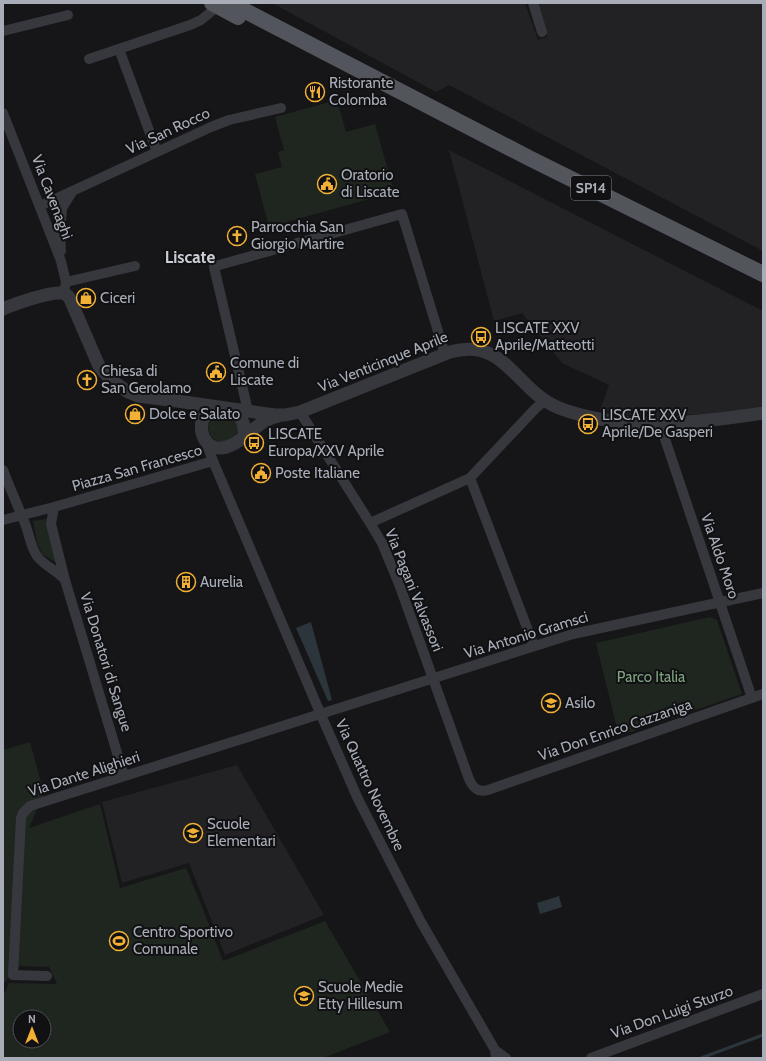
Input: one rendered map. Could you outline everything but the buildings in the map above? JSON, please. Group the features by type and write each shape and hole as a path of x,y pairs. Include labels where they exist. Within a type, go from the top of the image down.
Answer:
{"main road":[{"name":"SP14","path":"220,4 419,100 529,158 763,274"}],"street":[{"path":"533,3 542,32"},
{"path":"90,59 190,25 201,20 220,4"},
{"path":"3,31 68,15"},
{"path":"119,49 158,152"},
{"name":"Via San Rocco","path":"40,206 222,122 281,108"},
{"name":"Via Cavenaghi","path":"3,113 61,261 65,287"},
{"path":"61,261 60,233 62,208 72,192"},
{"path":"213,461 217,453 243,435 248,423 248,411 214,267 402,214 445,354"},
{"path":"3,309 51,294 65,287 135,266"},
{"path":"65,287 97,362 110,379 125,391 134,395 232,409 240,415 244,422 243,435"},
{"name":"Via Venticinque Aprile","path":"243,435 268,419 300,412 445,354 467,348 487,352 499,359 529,389 545,400 562,408 594,417 626,422 661,423 722,419 763,413"},
{"path":"370,522 470,478 534,409 545,400"},
{"path":"187,402 198,418 202,429"},
{"path":"213,461 203,436 202,421 205,413 217,407"},
{"name":"Via Venticinque Aprile","path":"232,409 282,415"},
{"name":"Via Pagani Valvassori","path":"300,412 382,543 392,565 469,779 476,789"},
{"name":"Via Aldo Moro","path":"661,423 665,439 752,698"},
{"path":"206,442 213,447 226,447"},
{"name":"Piazza San Francesco","path":"3,520 22,516 213,461 239,521"},
{"name":"Via Donatori di Sangue","path":"3,470 37,557 58,572 65,580"},
{"path":"470,478 534,646"},
{"name":"Via Donatori di Sangue","path":"54,507 51,524 65,580 124,776"},
{"name":"Via Quattro Novembre","path":"239,521 320,715 389,862 421,922 496,1054 506,1058"},
{"name":"Via Antonio Gramsci","path":"320,715 534,646 586,631 763,593"},
{"name":"Via Don Enrico Cazzaniga","path":"476,789 482,791 488,790 763,694"},
{"name":"Via Dante Alighieri","path":"47,976 13,975 22,816 27,808 34,804 320,715"},
{"name":"Via Don Luigi Sturzo","path":"591,1058 763,994"}],"shaded area":[{"path":"272,3 525,3 538,40 547,37 536,3 763,3 763,251 449,85 436,92"},
{"path":"449,150 763,311 763,406 725,413 643,417 600,410 609,385 562,363 522,313 494,321"},
{"path":"311,622 332,700 328,701 296,628"},
{"name":"Scuole Elementari","path":"237,765 324,915 225,955 189,863 122,883 102,802"},
{"path":"559,896 562,907 540,914 537,903"}],"green space":[{"path":"337,100 346,132 375,124 394,192 269,227 255,174 282,167 278,152 284,150 275,117"},
{"path":"219,413 229,414 234,417 239,428 231,439 225,441 214,439 210,435 208,428 209,418"},
{"path":"46,519 47,528 57,563 42,554 37,542 33,521"},
{"name":"Parco Italia","path":"710,617 717,620 742,694 619,736 596,643"},
{"name":"Centro Sportivo Comunale","path":"30,742 44,793 29,828 100,804 120,888 186,868 223,961 325,921 390,1032 323,1058 3,1058 3,994 9,983 57,984 49,967 21,965 3,984 3,750"}],"waterway":[{"path":"701,1058 763,1035"}],"place":[{"name":"Ristorante Colomba","path":"315,92"},
{"name":"Oratorio di Liscate","path":"327,184"},
{"name":"Parrocchia San Giorgio Martire","path":"237,236"},
{"name":"Ciceri","path":"86,298"},
{"name":"LISCATE XXV Aprile/Matteotti","path":"481,337"},
{"name":"Comune di Liscate","path":"216,372"},
{"name":"Chiesa di San Gerolamo","path":"87,380"},
{"name":"Dolce e Salato","path":"135,414"},
{"name":"LISCATE XXV Aprile/De Gasperi","path":"588,424"},
{"name":"LISCATE Europa/XXV Aprile","path":"254,443"},
{"name":"Poste Italiane","path":"261,473"},
{"name":"Aurelia","path":"186,582"},
{"name":"Asilo","path":"551,703"},
{"name":"Scuole Elementari","path":"193,833"},
{"name":"Centro Sportivo Comunale","path":"119,941"},
{"name":"Scuole Medie Etty Hillesum","path":"304,996"}],"district":[{"name":"Liscate","path":"190,257"}]}
